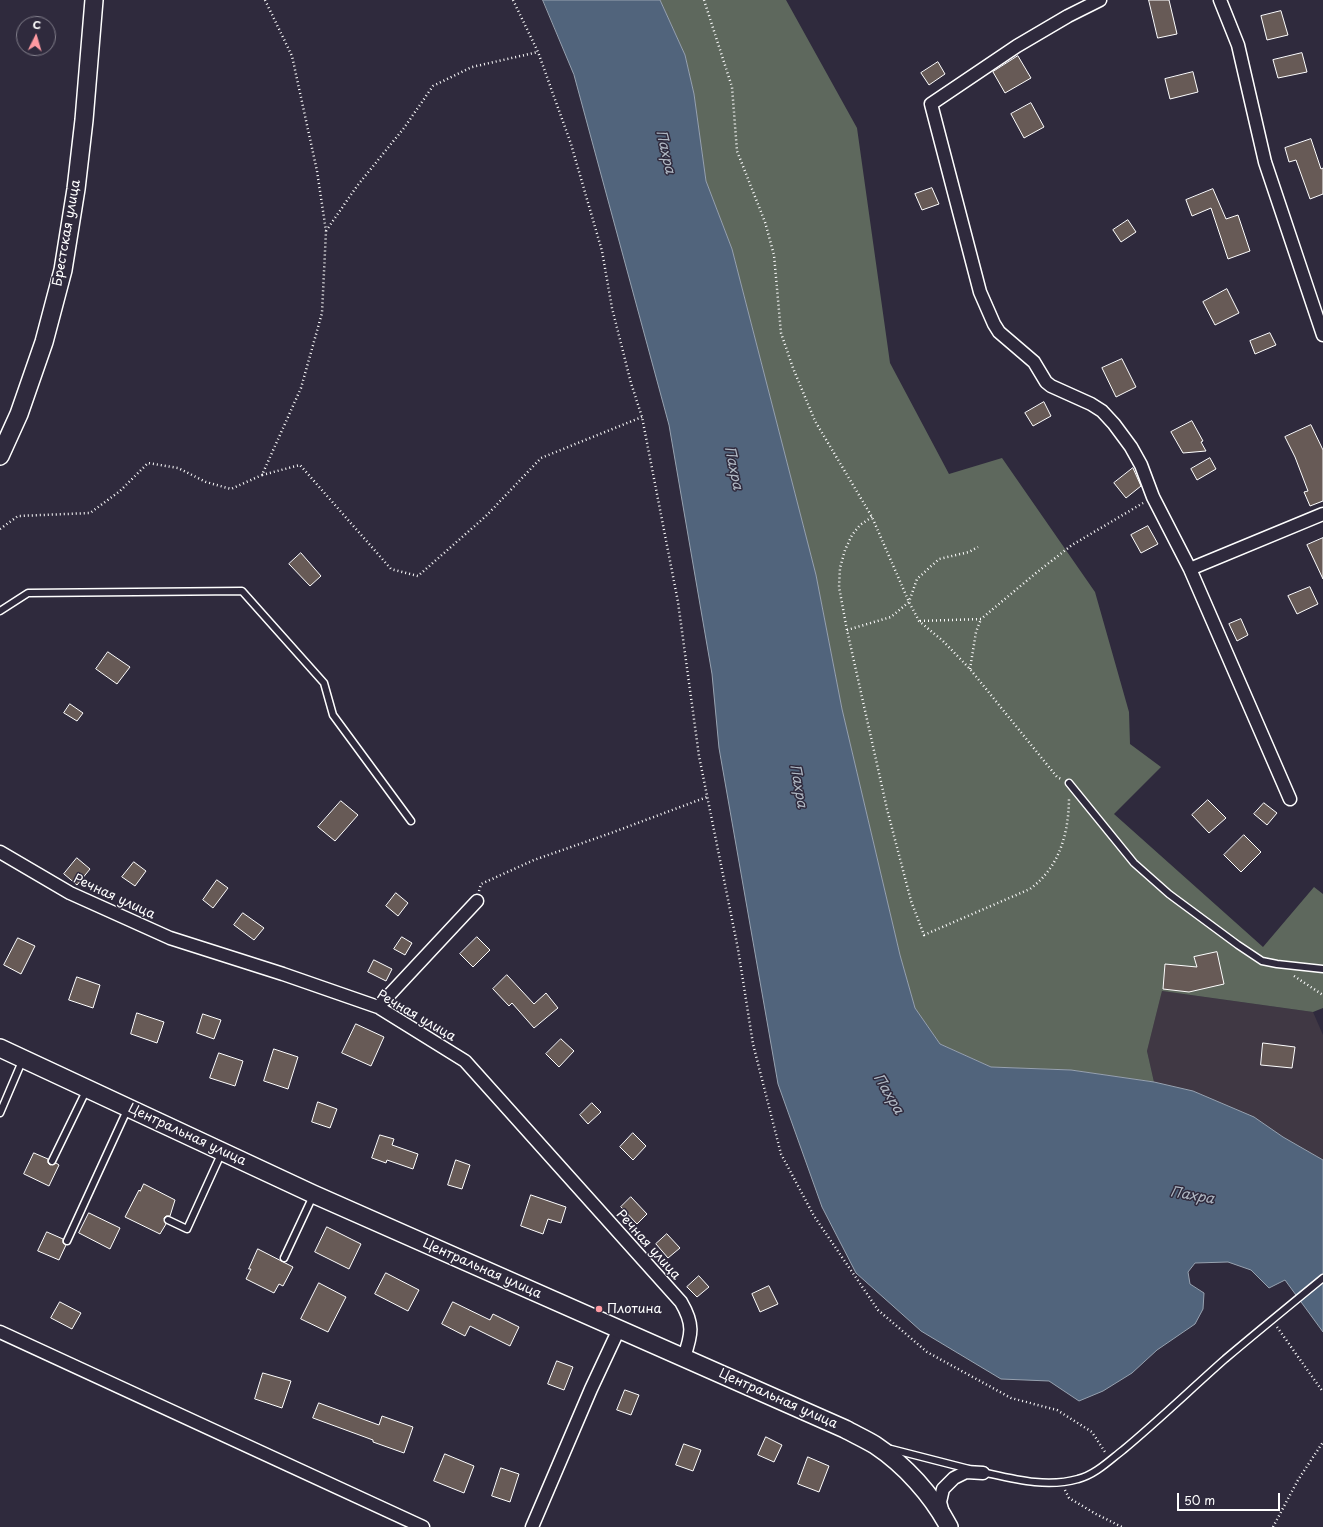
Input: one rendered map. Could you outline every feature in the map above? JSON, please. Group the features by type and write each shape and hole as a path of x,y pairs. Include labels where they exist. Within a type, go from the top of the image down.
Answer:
{"street":[{"name":"Брестская улица","path":"0,456 19,414 44,342 63,270 76,189 94,0"},
{"path":"1100,0 1068,16 1016,46 931,104 980,292 994,324 999,332 1034,362 1046,382 1051,386 1091,404 1102,411 1131,447 1141,465 1153,497 1190,569 1290,799"},
{"path":"1220,0 1238,45 1265,162 1323,335"},
{"path":"1190,569 1323,514"},
{"name":"Речная улица","path":"0,852 70,893 170,938 283,974 378,1007 465,1061 680,1302 688,1316 690,1330 688,1346 684,1357"},
{"path":"378,1007 477,900"},
{"name":"Центральная улица","path":"0,1048 313,1194 845,1429 874,1445 898,1463 925,1492 946,1522"},
{"path":"532,1527 590,1389 619,1329"},
{"path":"0,1332 423,1527"},
{"path":"946,1522 940,1502 943,1489 954,1478 966,1472 982,1473"}],"lane":[{"path":"0,611 28,593 242,591 324,683 333,715 411,820"},
{"path":"1069,783 1134,863 1169,894 1262,961 1323,969"},
{"path":"0,1113 24,1058"},
{"path":"52,1161 87,1088"},
{"path":"67,1241 129,1107"},
{"path":"168,1220 187,1230 222,1152"},
{"path":"284,1258 313,1194"},
{"path":"874,1445 982,1473 1021,1481 1060,1483 1079,1479 1095,1471 1134,1441 1226,1359 1323,1278"}],"path":[{"path":"262,475 301,388 322,313 326,231 317,171 292,56 265,0"},
{"path":"513,0 538,52 571,144 602,251 612,308 631,383 642,418 678,602 699,756 738,949 753,1044 781,1154 814,1216 878,1310 927,1352 1011,1398 1057,1410 1092,1432 1110,1460"},
{"path":"704,0 732,87 737,151 764,222 774,255 781,333 814,421 872,517 909,602 919,621 943,641 970,670 1057,777 1069,783 1069,813 1062,844 1052,867 1043,878 1030,888 924,935 911,901 887,809 847,630 839,587 840,568 845,550 852,534 860,525 872,517"},
{"path":"326,231 357,186 404,128 433,86 472,67 538,52"},
{"path":"0,529 18,516 90,513 120,490 148,463 178,468 206,482 231,489 262,475 300,465 391,570 418,576 486,516 541,458 642,418"},
{"path":"970,670 976,632 981,619 1072,545 1153,497"},
{"path":"847,630 891,617 909,602 917,579 939,559 969,552 978,547"},
{"path":"919,621 981,619"},
{"path":"477,900 481,884 534,860 708,797"},
{"path":"1277,964 1323,995"},
{"path":"1272,1320 1323,1392"},
{"path":"1273,1527 1298,1480 1323,1442"},
{"path":"1060,1483 1069,1498 1122,1527"}],"shaded area":[{"path":"660,0 786,0 857,128 890,363 949,474 1002,458 1095,592 1129,712 1130,744 1161,767 1114,814 1263,947 1314,887 1323,894 1323,1008 1313,1012 1162,991 1147,1051 1154,1082 1071,1070 991,1067 940,1044 915,1008 900,955 842,709 816,575 732,249 706,181 694,94 685,55"},
{"path":"1162,991 1313,1012 1323,1035 1323,1160 1283,1137 1254,1117 1193,1091 1154,1082 1147,1051"}],"water":[{"name":"Пахра","path":"543,0 660,0 685,55 694,94 706,181 732,249 816,575 842,709 900,955 915,1008 940,1044 991,1067 1071,1070 1154,1082 1193,1091 1254,1117 1283,1137 1323,1160 1323,1332 1285,1280 1269,1288 1251,1270 1228,1262 1195,1263 1188,1272 1190,1284 1204,1293 1203,1309 1195,1324 1157,1350 1132,1373 1103,1391 1079,1401 1049,1381 1001,1379 921,1331 856,1273 822,1207 778,1084 719,748 712,674 669,425 574,75"}],"building":[{"path":"1149,0 1169,0 1177,34 1158,38"},
{"path":"1281,11 1288,35 1267,40 1261,16"},
{"path":"1302,53 1307,72 1278,78 1273,60"},
{"path":"1018,56 1031,78 1005,93 993,72"},
{"path":"938,62 945,74 929,85 921,73"},
{"path":"1193,72 1198,92 1170,99 1165,79"},
{"path":"1031,103 1044,127 1024,138 1011,114"},
{"path":"1311,139 1321,169 1323,168 1323,194 1310,199 1296,160 1289,162 1285,148"},
{"path":"932,188 939,204 922,210 915,194"},
{"path":"1213,189 1226,219 1238,215 1250,251 1228,259 1211,208 1192,216 1186,200"},
{"path":"1128,220 1136,232 1121,242 1113,230"},
{"path":"1227,289 1239,313 1215,325 1203,302"},
{"path":"1270,333 1276,345 1255,354 1250,341"},
{"path":"1122,359 1136,387 1116,397 1102,368"},
{"path":"1044,402 1051,416 1033,426 1025,413"},
{"path":"1192,421 1203,441 1201,442 1206,451 1183,453 1171,432"},
{"path":"1311,425 1323,450 1323,501 1310,506 1304,492 1308,491 1295,457 1285,437"},
{"path":"1210,458 1216,469 1197,480 1191,469"},
{"path":"1133,468 1141,486 1126,498 1114,483"},
{"path":"1148,526 1158,544 1141,553 1131,535"},
{"path":"1323,538 1323,579 1307,545"},
{"path":"301,553 321,576 310,586 289,564"},
{"path":"1310,587 1318,604 1297,614 1288,596"},
{"path":"1241,619 1248,635 1237,641 1229,624"},
{"path":"108,652 130,667 117,684 96,669"},
{"path":"70,704 83,713 77,721 64,713"},
{"path":"1208,800 1226,818 1209,833 1192,815"},
{"path":"341,801 358,815 335,841 318,827"},
{"path":"1264,803 1277,813 1267,825 1254,814"},
{"path":"1244,835 1261,852 1241,872 1224,855"},
{"path":"77,858 90,869 77,885 64,874"},
{"path":"134,862 146,871 135,886 122,877"},
{"path":"217,880 228,888 213,908 203,900"},
{"path":"396,893 408,903 398,916 386,906"},
{"path":"243,913 264,928 254,940 234,925"},
{"path":"402,937 412,943 405,955 394,949"},
{"path":"477,937 490,950 473,967 460,954"},
{"path":"18,938 35,946 21,974 4,965"},
{"path":"1217,952 1224,984 1189,992 1163,989 1165,964 1197,967 1194,957"},
{"path":"374,960 392,969 386,981 368,972"},
{"path":"507,975 534,1004 546,993 558,1008 534,1028 512,1003 509,1006 493,989"},
{"path":"77,977 100,985 93,1008 69,1000"},
{"path":"137,1013 164,1022 157,1043 131,1034"},
{"path":"203,1014 221,1020 214,1039 197,1033"},
{"path":"356,1024 384,1037 371,1066 342,1053"},
{"path":"561,1039 574,1051 559,1067 546,1054"},
{"path":"1263,1043 1295,1047 1292,1068 1261,1065"},
{"path":"274,1049 298,1057 288,1089 264,1081"},
{"path":"219,1053 243,1061 235,1086 210,1078"},
{"path":"318,1102 337,1109 330,1128 312,1122"},
{"path":"592,1103 601,1112 588,1124 580,1115"},
{"path":"633,1133 646,1146 633,1160 620,1147"},
{"path":"380,1135 394,1139 392,1145 418,1154 413,1169 387,1160 386,1163 372,1158"},
{"path":"34,1153 48,1159 48,1163 50,1165 56,1163 59,1165 49,1186 24,1174"},
{"path":"456,1160 470,1165 462,1189 448,1185"},
{"path":"144,1184 175,1200 170,1216 166,1216 164,1218 166,1224 160,1234 125,1217 139,1190 140,1191"},
{"path":"531,1195 566,1207 561,1223 548,1219 543,1234 521,1226"},
{"path":"631,1197 647,1214 637,1224 621,1207"},
{"path":"89,1213 120,1228 110,1249 79,1233"},
{"path":"327,1227 361,1244 349,1269 315,1252"},
{"path":"47,1232 63,1239 63,1243 66,1245 59,1260 38,1251"},
{"path":"667,1234 680,1248 668,1258 656,1244"},
{"path":"258,1249 293,1267 283,1286 279,1284 274,1293 246,1279"},
{"path":"386,1273 419,1290 408,1311 375,1294"},
{"path":"699,1276 709,1287 697,1297 687,1287"},
{"path":"319,1283 346,1297 328,1332 301,1319"},
{"path":"769,1286 778,1304 760,1312 752,1294"},
{"path":"60,1302 81,1313 72,1329 51,1318"},
{"path":"453,1302 490,1320 493,1314 519,1327 510,1346 470,1326 465,1336 442,1324"},
{"path":"557,1361 573,1367 564,1390 548,1384"},
{"path":"263,1373 291,1381 282,1408 255,1399"},
{"path":"625,1390 639,1395 631,1415 617,1410"},
{"path":"319,1403 379,1425 382,1416 413,1427 404,1453 313,1418"},
{"path":"766,1437 782,1445 774,1462 758,1455"},
{"path":"684,1444 701,1450 693,1471 676,1465"},
{"path":"445,1454 474,1466 464,1493 434,1481"},
{"path":"808,1457 829,1466 819,1492 798,1484"},
{"path":"501,1468 519,1474 510,1502 492,1496"}],"place":[{"name":"Плотина","path":"599,1309"}]}
